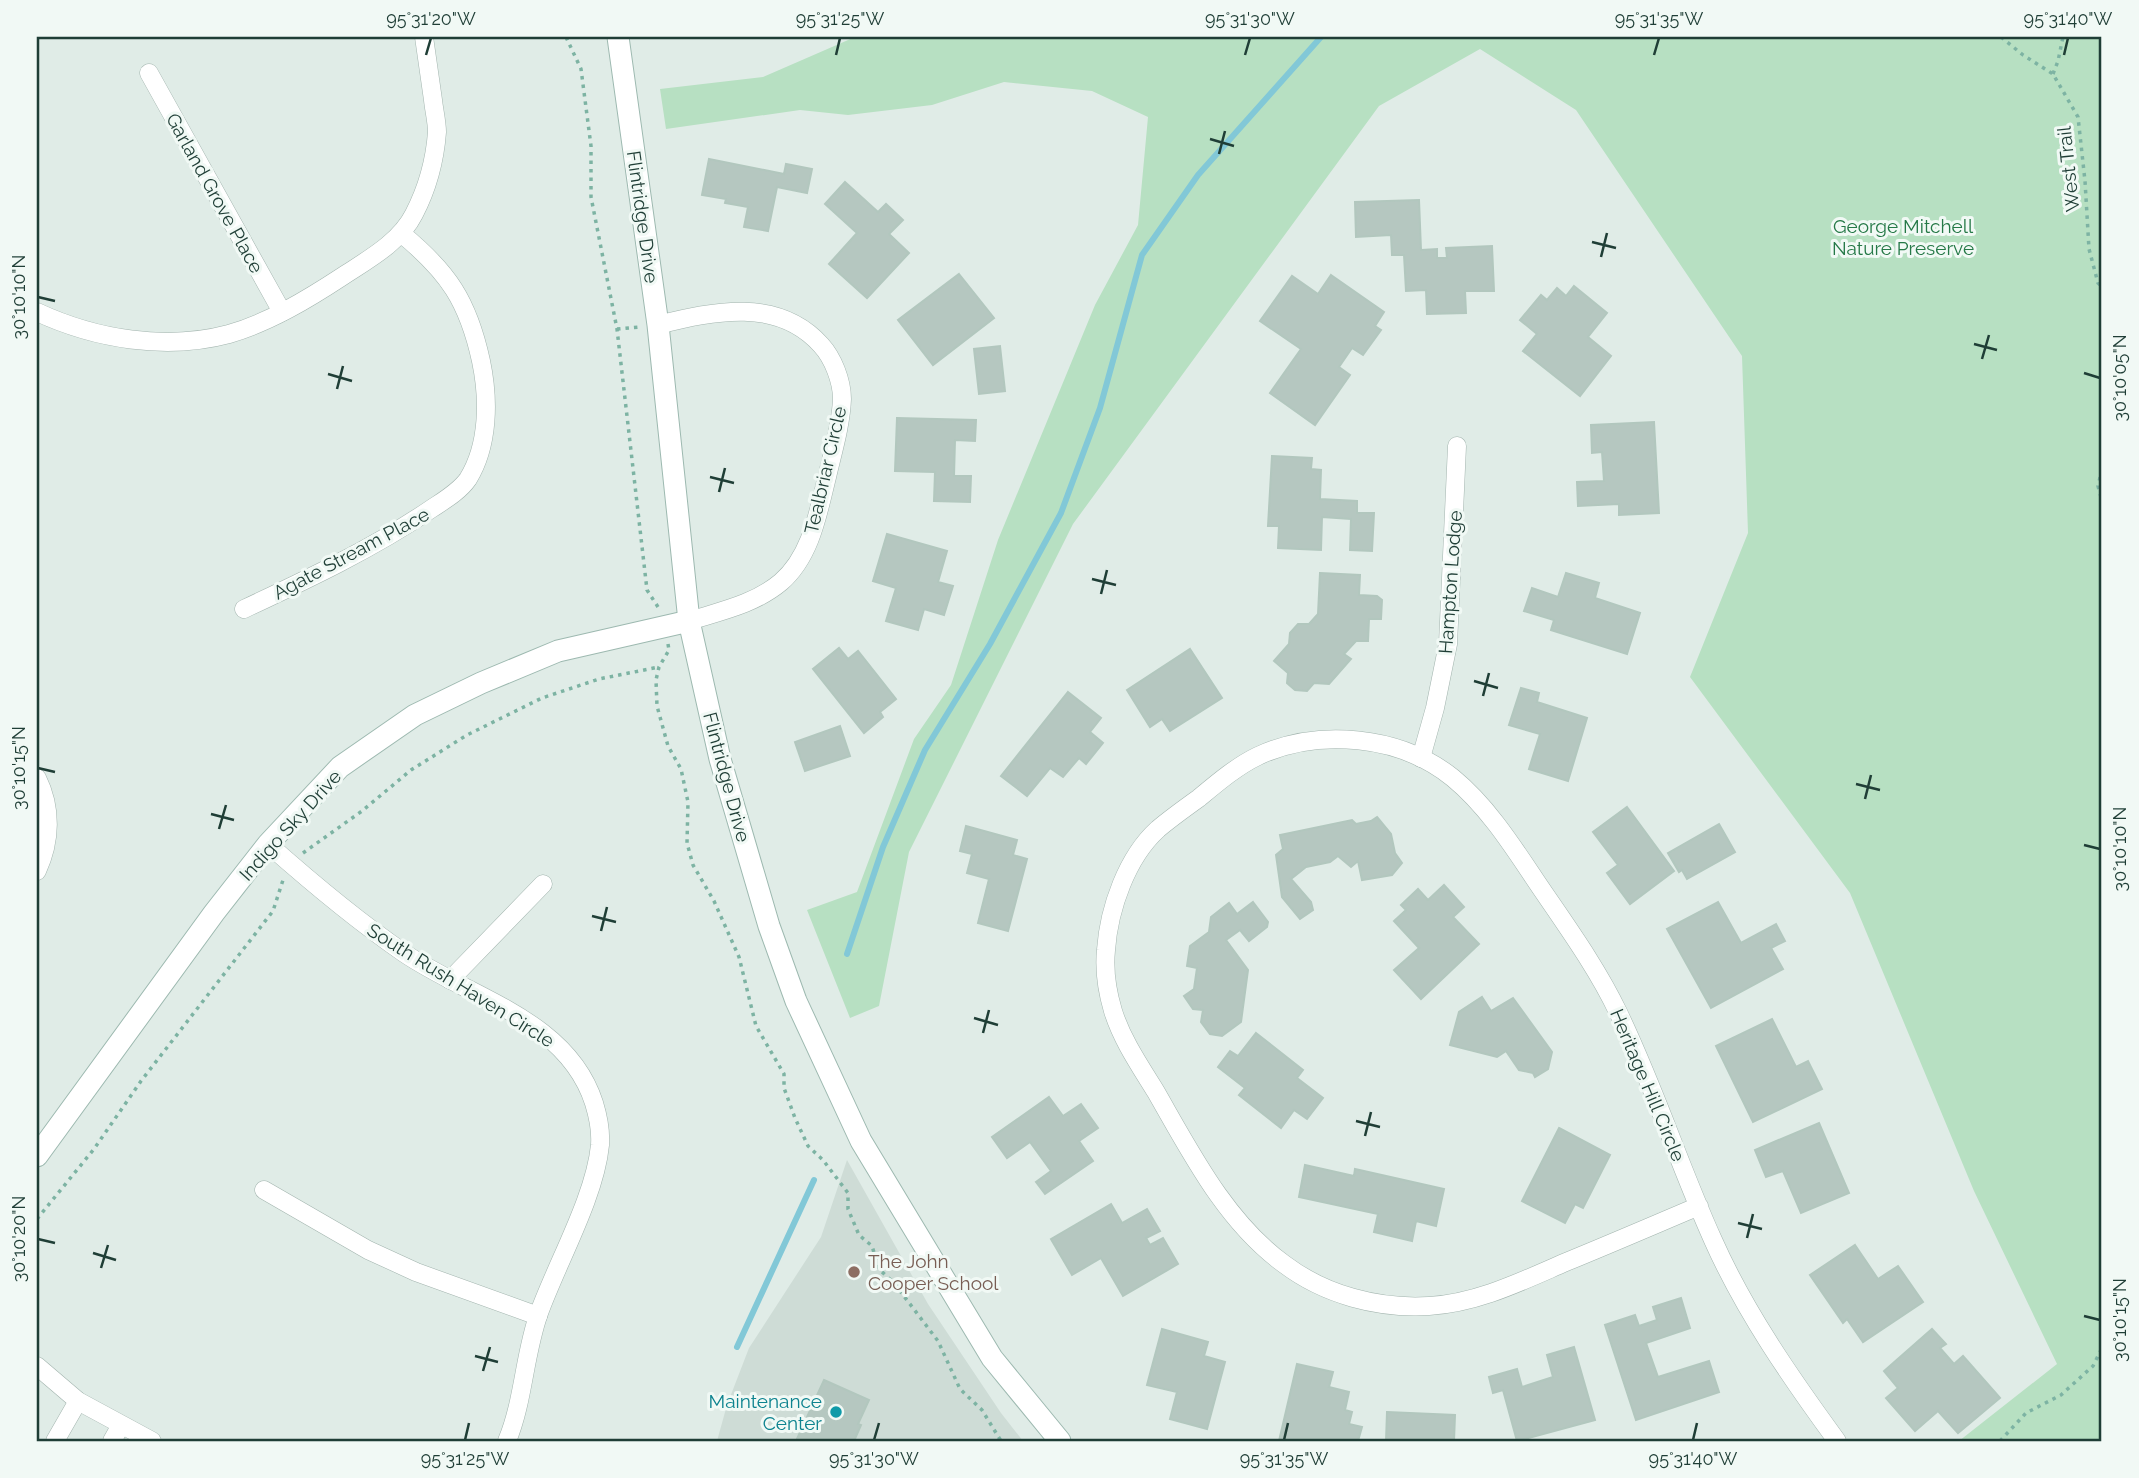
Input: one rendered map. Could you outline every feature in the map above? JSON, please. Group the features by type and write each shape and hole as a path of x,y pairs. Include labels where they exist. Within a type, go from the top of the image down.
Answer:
{"street":[{"path":"37,312 83,331 120,338 195,340 230,333 282,312 352,271 402,234 425,189 433,161 437,130 424,37"},
{"name":"Flintridge Drive","path":"618,37 658,325 689,621 720,759 769,926 796,1001 861,1141 992,1358 1060,1441"},
{"name":"Garland Grove Place","path":"149,74 282,312"},
{"name":"Agate Stream Place","path":"244,609 330,568 410,524 452,495 467,480 482,442 486,415 484,376 476,341 468,314 458,295 432,259 402,234"},
{"name":"Tealbriar Circle","path":"658,325 700,315 740,311 773,314 796,324 814,337 828,353 838,375 842,397 837,435 813,531 801,556 783,580 760,597 689,621"},
{"name":"Hampton Lodge","path":"1421,758 1448,644 1457,446"},
{"name":"Indigo Sky Drive","path":"37,1156 214,912 268,844 340,767 415,715 481,683 558,651 689,621"},
{"name":"Heritage Hill Circle","path":"1699,1206 1504,1289 1467,1300 1430,1306 1391,1305 1353,1298 1320,1287 1286,1266 1260,1245 1234,1215 1192,1154 1128,1046 1114,1014 1106,983 1106,950 1111,918 1135,857 1155,832 1222,780 1256,757 1288,746 1319,739 1348,739 1390,747 1421,758 1449,774 1475,798 1508,839 1580,947 1621,1019 1734,1283 1797,1386 1837,1441"},
{"path":"37,778 47,810 49,833 44,857 37,871"},
{"name":"South Rush Haven Circle","path":"268,844 360,921 407,955 515,1016 558,1045 577,1066 590,1090 598,1116 600,1143 594,1172 538,1316 517,1416 507,1441"},
{"path":"450,980 543,884"},
{"path":"264,1190 368,1250 538,1316"},
{"path":"37,1366 78,1401 152,1441"},
{"path":"55,1441 78,1401"},
{"path":"112,1441 121,1425"}],"path":[{"name":"West Trail","path":"2001,37 2053,74 2078,117 2089,249 2098,283 2102,288"},
{"path":"2053,74 2063,37"},
{"path":"2102,469 2098,486 2102,501"},
{"path":"2000,1441 2026,1413 2061,1395 2093,1366 2102,1348"}],"shaded area":[{"name":"The John Cooper School","path":"847,1160 928,1304 1001,1413 1023,1441 717,1441 727,1405 749,1348 821,1237"}],"green space":[{"name":"George Mitchell Nature Preserve","path":"855,37 2102,37 2102,1441 1959,1441 2057,1364 1974,1191 1850,893 1690,677 1748,533 1742,356 1576,110 1480,49 1379,106 1073,524 909,852 879,1006 850,1018 807,910 857,892 914,739 951,685 998,540 1095,305 1138,225 1148,117 1092,91 1004,82 932,105 848,115 800,110 666,129 660,89 763,77"}],"building":[{"path":"709,159 784,174 786,164 812,169 807,193 777,187 768,231 744,227 748,207 725,203 726,199 702,195"},
{"path":"845,182 878,212 886,204 903,220 889,234 909,253 867,298 829,264 857,233 825,204"},
{"path":"1419,200 1421,250 1437,249 1437,258 1447,258 1446,248 1492,246 1494,291 1465,291 1466,313 1427,314 1426,290 1406,291 1404,255 1392,255 1391,235 1356,237 1355,202"},
{"path":"959,274 994,318 933,365 898,320"},
{"path":"1331,275 1384,312 1375,326 1381,330 1363,355 1352,348 1339,367 1350,375 1315,425 1270,393 1301,349 1260,321 1292,276 1318,294"},
{"path":"1574,286 1607,313 1588,337 1611,356 1580,396 1523,351 1537,334 1520,320 1541,295 1547,300 1557,288 1566,296"},
{"path":"1000,346 1005,391 979,394 974,349"},
{"path":"897,418 976,420 975,441 955,440 954,476 971,476 970,502 934,501 935,472 895,471"},
{"path":"1654,422 1659,513 1619,515 1619,504 1578,506 1577,482 1604,481 1602,452 1592,453 1591,425"},
{"path":"1272,456 1312,458 1311,469 1321,470 1320,499 1357,501 1357,513 1374,513 1372,551 1350,550 1351,519 1322,517 1321,550 1278,548 1279,526 1268,526"},
{"path":"887,534 947,551 938,582 953,586 944,615 924,609 918,630 886,621 896,588 873,581"},
{"path":"1320,573 1360,575 1359,595 1377,596 1382,600 1381,619 1369,619 1368,641 1356,641 1344,654 1351,659 1329,684 1314,683 1307,691 1295,690 1287,683 1288,673 1274,661 1289,644 1290,633 1298,624 1309,624 1318,614"},
{"path":"1566,573 1599,583 1595,598 1640,613 1627,654 1551,630 1554,620 1524,611 1532,588 1558,597"},
{"path":"839,648 848,659 858,651 896,699 880,712 883,717 864,733 813,669"},
{"path":"1190,649 1222,698 1170,731 1162,719 1150,727 1127,690"},
{"path":"1521,688 1539,693 1537,702 1587,718 1568,781 1529,769 1540,734 1509,725"},
{"path":"1068,692 1101,718 1090,732 1103,743 1086,764 1079,758 1063,777 1050,768 1027,796 1001,776"},
{"path":"840,726 850,756 805,771 795,742"},
{"path":"1627,807 1674,871 1630,904 1607,873 1618,865 1593,832"},
{"path":"1377,817 1391,834 1395,853 1402,863 1392,875 1362,880 1358,861 1351,867 1338,856 1330,862 1306,867 1291,879 1311,902 1313,910 1300,919 1282,897 1276,855 1283,849 1280,835 1352,820 1356,824"},
{"path":"1719,824 1735,852 1687,879 1682,870 1679,872 1668,853"},
{"path":"966,826 1017,840 1013,855 1027,859 1008,931 978,923 989,879 967,873 972,854 960,851"},
{"path":"1444,885 1464,907 1453,917 1479,944 1421,999 1394,970 1419,948 1394,921 1406,910 1401,905 1418,889 1428,900"},
{"path":"1253,902 1268,922 1267,927 1249,941 1240,930 1226,940 1248,970 1241,1022 1222,1036 1210,1034 1201,1022 1203,1010 1193,1009 1184,996 1194,989 1197,968 1187,966 1190,946 1209,932 1211,917 1229,903 1237,914"},
{"path":"1718,902 1741,943 1776,924 1785,941 1771,948 1783,969 1711,1008 1667,929"},
{"path":"1482,997 1491,1011 1513,998 1552,1052 1548,1069 1535,1077 1533,1073 1519,1070 1506,1051 1497,1057 1450,1045 1459,1012"},
{"path":"1772,1019 1796,1067 1808,1061 1822,1089 1753,1122 1716,1046"},
{"path":"1256,1033 1303,1070 1297,1078 1323,1098 1307,1119 1294,1110 1281,1128 1239,1095 1245,1088 1218,1067 1230,1051 1238,1056"},
{"path":"1049,1097 1063,1116 1081,1104 1098,1128 1079,1141 1093,1161 1045,1194 1036,1182 1051,1171 1030,1142 1007,1158 992,1137"},
{"path":"1819,1123 1849,1193 1801,1213 1783,1171 1766,1177 1755,1150"},
{"path":"1559,1128 1610,1155 1583,1208 1575,1204 1565,1223 1522,1201"},
{"path":"1305,1165 1354,1176 1355,1169 1444,1189 1436,1226 1416,1221 1412,1241 1374,1232 1378,1214 1299,1197"},
{"path":"1111,1204 1122,1223 1147,1209 1160,1231 1146,1238 1150,1245 1163,1238 1178,1264 1123,1296 1101,1258 1072,1275 1051,1239"},
{"path":"1855,1245 1878,1279 1898,1266 1923,1302 1863,1342 1847,1319 1843,1323 1810,1275"},
{"path":"1681,1298 1690,1328 1646,1343 1658,1377 1709,1361 1719,1392 1636,1420 1605,1325 1635,1315 1639,1326 1657,1320 1653,1307"},
{"path":"1162,1329 1208,1342 1204,1356 1225,1362 1207,1429 1170,1419 1177,1392 1147,1385"},
{"path":"1932,1329 1946,1344 1940,1348 1954,1364 1963,1356 2000,1398 1958,1433 1938,1411 1915,1431 1886,1398 1898,1388 1884,1371"},
{"path":"1574,1347 1595,1420 1517,1441 1503,1390 1493,1393 1489,1377 1517,1369 1522,1387 1553,1377 1547,1355"},
{"path":"1297,1364 1333,1372 1329,1387 1349,1392 1345,1410 1352,1412 1349,1424 1362,1427 1358,1441 1279,1441"},
{"name":"Maintenance Center","path":"824,1380 869,1400 854,1441 796,1441"},
{"path":"1387,1412 1455,1415 1454,1441 1386,1441"}],"waterway":[{"path":"847,954 883,847 925,750 990,644 1061,513 1100,408 1142,255 1198,175 1321,37"},
{"path":"737,1347 814,1180"}],"place":[{"name":"The John Cooper School","path":"854,1272"},
{"name":"Maintenance Center","path":"836,1412"}]}
